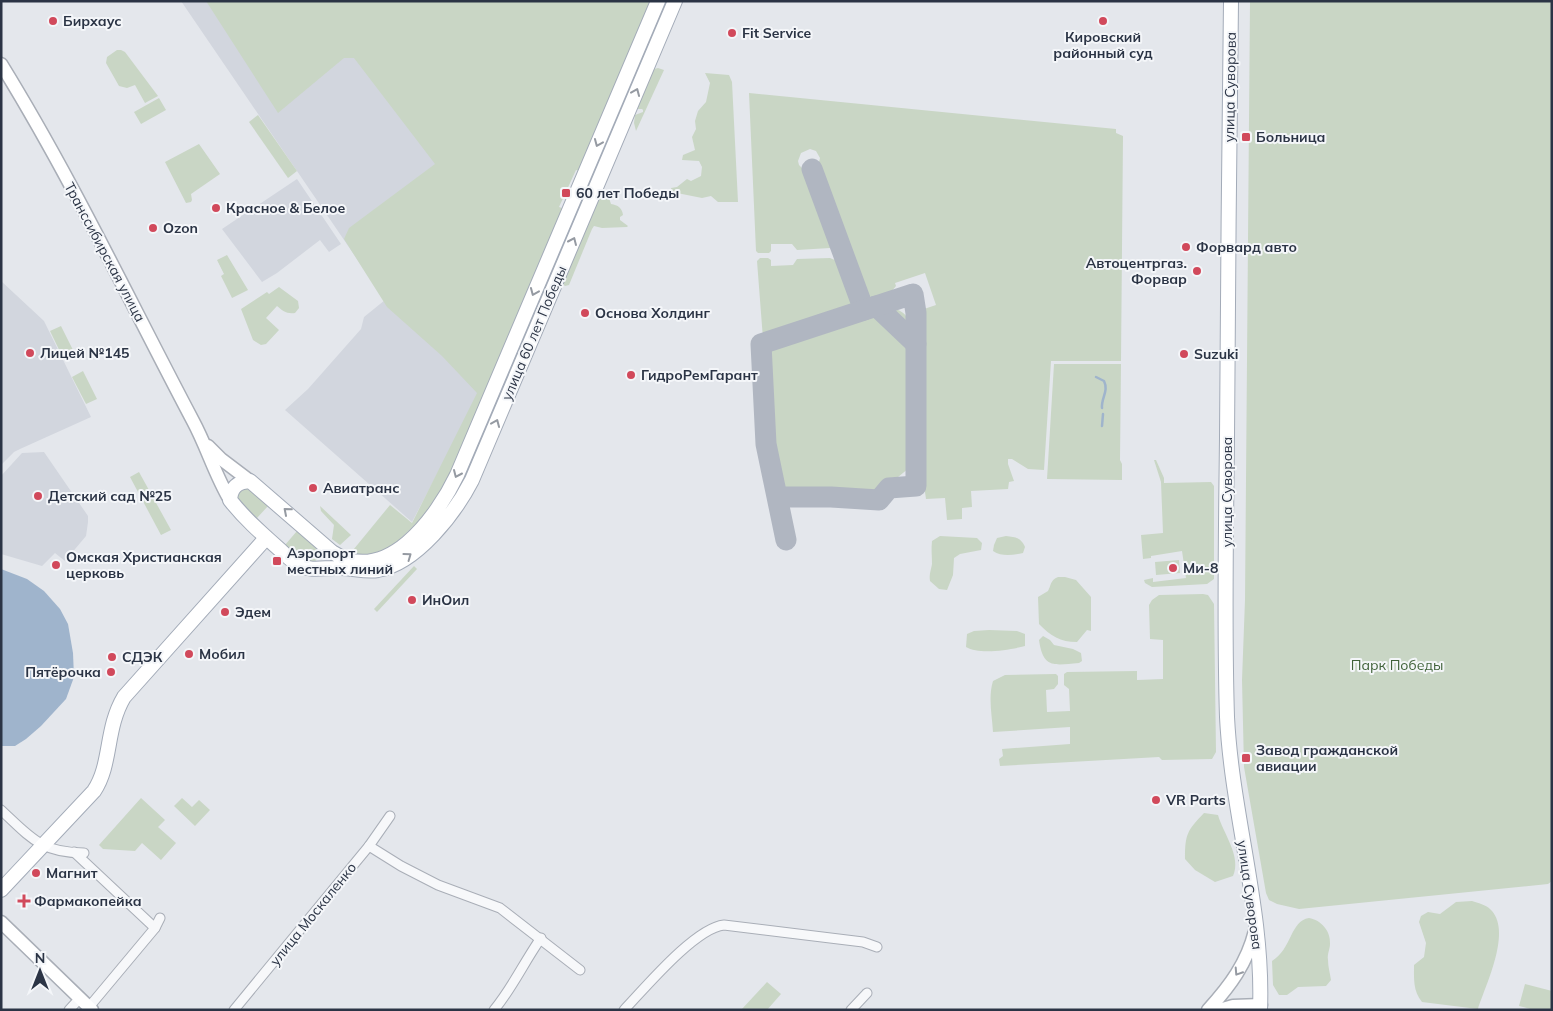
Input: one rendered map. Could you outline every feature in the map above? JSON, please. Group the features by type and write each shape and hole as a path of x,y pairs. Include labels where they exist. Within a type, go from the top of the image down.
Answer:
{"main road":[{"name":"улица 60 лет Победы","path":"205,442 222,459 250,480 340,557 354,562 375,561 386,557 409,540 429,520 450,489 658,1"},
{"name":"улица 60 лет Победы","path":"310,569 342,568 367,571 378,570 398,563 437,530 464,495 675,1"},
{"name":"улица Суворова","path":"1231,1 1226,484 1227,709 1231,760 1254,902 1260,1008"},
{"name":"Транссибирская улица","path":"1,64 57,163 205,442"},
{"path":"609,116 623,122"},
{"path":"502,367 517,373"},
{"path":"205,442 218,478 230,500 254,527 296,564 310,569 318,566 323,559 325,551 322,543"},
{"path":"230,500 231,492 235,485 242,481 250,480"},
{"path":"1,890 94,791 100,782 112,723 124,697 266,538"},
{"path":"1,922 87,1005"},
{"path":"1208,1010 1245,961 1256,929"},
{"path":"1219,1010 1233,1006 1260,1008"}],"street":[{"path":"1,810 34,841 43,846 50,849 84,853"},
{"name":"улица Москаленко","path":"234,1010 369,846 390,816"},
{"path":"369,846 401,866 438,885 500,908 580,970"},
{"path":"74,852 155,928"},
{"path":"69,1010 87,1005 155,928 160,918"},
{"path":"624,1010 678,954 715,926 724,925 863,942 877,947"},
{"path":"494,1010 511,989 526,960 541,938"},
{"path":"851,1010 866,993"}],"shaded area":[{"path":"181,1 633,1 478,396 412,522 285,410 308,389 361,329 364,317 385,300"},
{"path":"297,179 341,244 329,252 320,240 277,273 262,282 222,229"},
{"name":"Лицей №145","path":"1,281 44,321 91,417 14,452 1,465"},
{"name":"Детский сад №25","path":"44,452 88,516 88,522 86,536 65,561 55,553 42,566 1,554 1,476 22,453"}],"green space":[{"path":"206,1 653,1 580,171 576,170 559,207 562,208 559,221 484,398 445,484 422,518 397,542 380,554 349,555 390,505 412,523 477,393 442,356 387,307 344,239 349,228 435,164 354,58 344,58 278,113"},
{"path":"663,1 670,3 623,113 617,110"},
{"name":"Парк Победы","path":"1250,1 1552,1 1552,881 1548,884 1299,909 1277,904 1269,900 1266,893 1244,767 1242,680 1245,600"},
{"path":"117,50 125,52 158,96 145,103 135,85 127,88 119,86 106,63 107,57"},
{"path":"654,69 664,70 636,131 635,115 643,112 642,109 637,109"},
{"path":"705,73 729,75 732,82 738,202 718,202 711,196 702,198 672,192 671,188 677,187 687,179 691,181 701,176 702,167 699,161 682,160 683,155 695,150 692,137 696,129 695,121 698,111 706,102 710,83"},
{"path":"749,93 1116,129 1116,133 1123,136 1121,361 1051,361 1044,470 1028,469 1012,459 1008,459 1014,481 1009,482 1008,489 971,491 972,507 962,508 962,519 947,520 945,498 926,499 925,492 921,489 920,479 919,317 921,310 936,305 925,273 895,283 896,286 882,303 868,307 863,302 817,170 820,158 816,151 810,149 801,153 798,161 799,165 811,181 835,242 830,248 797,250 792,244 771,244 771,251 769,253 758,253 756,251"},
{"path":"159,98 166,110 141,124 134,112"},
{"path":"258,115 297,171 288,178 249,122"},
{"path":"609,128 615,130 569,239 563,237"},
{"path":"199,144 220,174 191,194 191,202 186,203 165,162"},
{"path":"603,190 607,192 611,204 621,209 623,215 620,217 620,220 628,226 602,228 594,226 569,285 565,286 562,283"},
{"path":"556,253 562,256 515,364 509,362"},
{"path":"227,255 248,290 232,298 221,276 224,274 217,260"},
{"path":"760,258 771,260 771,266 793,265 797,259 830,258 842,263 853,299 850,313 800,329 787,329 776,332 763,339 757,261"},
{"path":"279,287 298,301 299,308 295,313 289,313 277,306 266,318 279,330 266,344 261,345 253,340 241,309 267,292 269,294"},
{"path":"890,308 901,311 907,317 910,337 883,311"},
{"path":"868,315 880,319 886,324 910,353 909,468 871,498 829,495 783,495 780,493 769,442 764,369 767,356 772,349 781,344"},
{"path":"61,326 75,354 64,360 50,331"},
{"path":"1054,364 1121,364 1120,460 1122,464 1122,480 1047,479"},
{"path":"83,371 97,399 86,404 72,377"},
{"path":"502,378 508,381 462,489 456,487"},
{"path":"1154,460 1156,460 1164,478 1164,483 1211,482 1214,486 1214,579 1207,584 1152,587 1145,583 1144,580 1153,578 1153,582 1186,578 1182,551 1143,559 1141,535 1163,533 1161,482"},
{"path":"139,472 171,530 161,535 130,477"},
{"path":"246,487 268,506 257,518 238,501 238,491"},
{"path":"320,506 351,535 340,545 332,539 334,525 321,511"},
{"path":"297,531 318,550 320,556 316,560 312,562 302,559 285,545"},
{"path":"940,536 977,538 982,543 981,550 960,554 954,558 953,575 947,590 939,589 930,581 932,541"},
{"path":"1006,536 1022,542 1025,547 1023,553 1004,555 993,551 997,538"},
{"path":"1179,560 1180,573 1156,575 1155,562"},
{"path":"414,566 417,569 377,612 374,609"},
{"path":"1058,577 1076,580 1091,597 1091,631 1087,630 1077,642 1056,638 1039,624 1038,597 1048,591 1052,581"},
{"path":"1159,595 1208,595 1214,604 1216,752 1212,759 1162,760 1159,757 1000,766 999,759 1003,756 1002,749 1070,744 1070,727 993,732 991,700 993,681 1005,675 1056,674 1058,676 1058,684 1054,689 1046,690 1047,712 1070,711 1069,689 1064,685 1064,674 1067,672 1137,671 1137,680 1163,679 1163,640 1150,639 1149,605"},
{"path":"974,631 1017,631 1025,634 1025,646 986,651 966,647 967,634"},
{"path":"1043,636 1054,645 1073,649 1081,653 1082,661 1079,663 1056,664 1047,661 1043,656 1039,640"},
{"path":"141,798 165,820 158,827 176,843 161,860 142,843 135,851 103,849 99,845"},
{"path":"182,798 192,807 199,800 210,810 195,826 174,806"},
{"path":"1204,813 1218,815 1234,853 1235,869 1233,876 1215,882 1195,870 1185,859 1188,833"},
{"path":"1472,901 1490,909 1496,918 1499,930 1496,958 1478,1009 1422,1002 1416,989 1414,975 1414,965 1424,957 1426,943 1419,922 1421,916 1428,912 1440,914 1456,902"},
{"path":"1309,918 1321,924 1329,935 1328,965 1331,980 1326,986 1298,987 1287,995 1279,995 1273,985 1272,961 1284,950 1298,924"},
{"path":"767,982 781,994 767,1010 741,1010"},
{"path":"1525,984 1552,991 1552,1010 1534,1010 1519,1006"}],"water":[{"path":"1,569 27,579 44,591 60,609 68,624 73,653 74,677 66,699 41,726 15,746 1,746"}],"waterway":[{"path":"1096,377 1104,381 1105,385 1102,408"},
{"path":"1102,426 1103,414"}],"taxiway":[{"path":"812,169 864,310"},
{"path":"777,497 831,497 879,500 889,488 916,486 916,313 913,294 761,344 766,444 786,540"},
{"path":"876,306 916,344"}],"place":[{"name":"Бирхаус","path":"53,21"},
{"name":"Кировский районный суд","path":"1103,21"},
{"name":"Fit Service","path":"732,33"},
{"name":"Больница","path":"1246,137"},
{"name":"60 лет Победы","path":"566,193"},
{"name":"Красное & Белое","path":"216,208"},
{"name":"Ozon","path":"153,228"},
{"name":"Форвард авто","path":"1186,247"},
{"name":"Автоцентргаз. Форвар","path":"1197,271"},
{"name":"Основа Холдинг","path":"585,313"},
{"name":"Лицей №145","path":"30,353"},
{"name":"Suzuki","path":"1184,354"},
{"name":"ГидроРемГарант","path":"631,375"},
{"name":"Авиатранс","path":"313,488"},
{"name":"Детский сад №25","path":"38,496"},
{"name":"Аэропорт местных линий","path":"277,561"},
{"name":"Омская Христианская церковь","path":"56,565"},
{"name":"Ми-8","path":"1173,568"},
{"name":"ИнОил","path":"412,600"},
{"name":"Эдем","path":"225,612"},
{"name":"Мобил","path":"189,654"},
{"name":"СДЭК","path":"112,657"},
{"name":"Пятёрочка","path":"111,672"},
{"name":"Завод гражданской авиации","path":"1246,758"},
{"name":"VR Parts","path":"1156,800"},
{"name":"Магнит","path":"36,873"},
{"name":"Фармакопейка","path":"24,901"}]}
